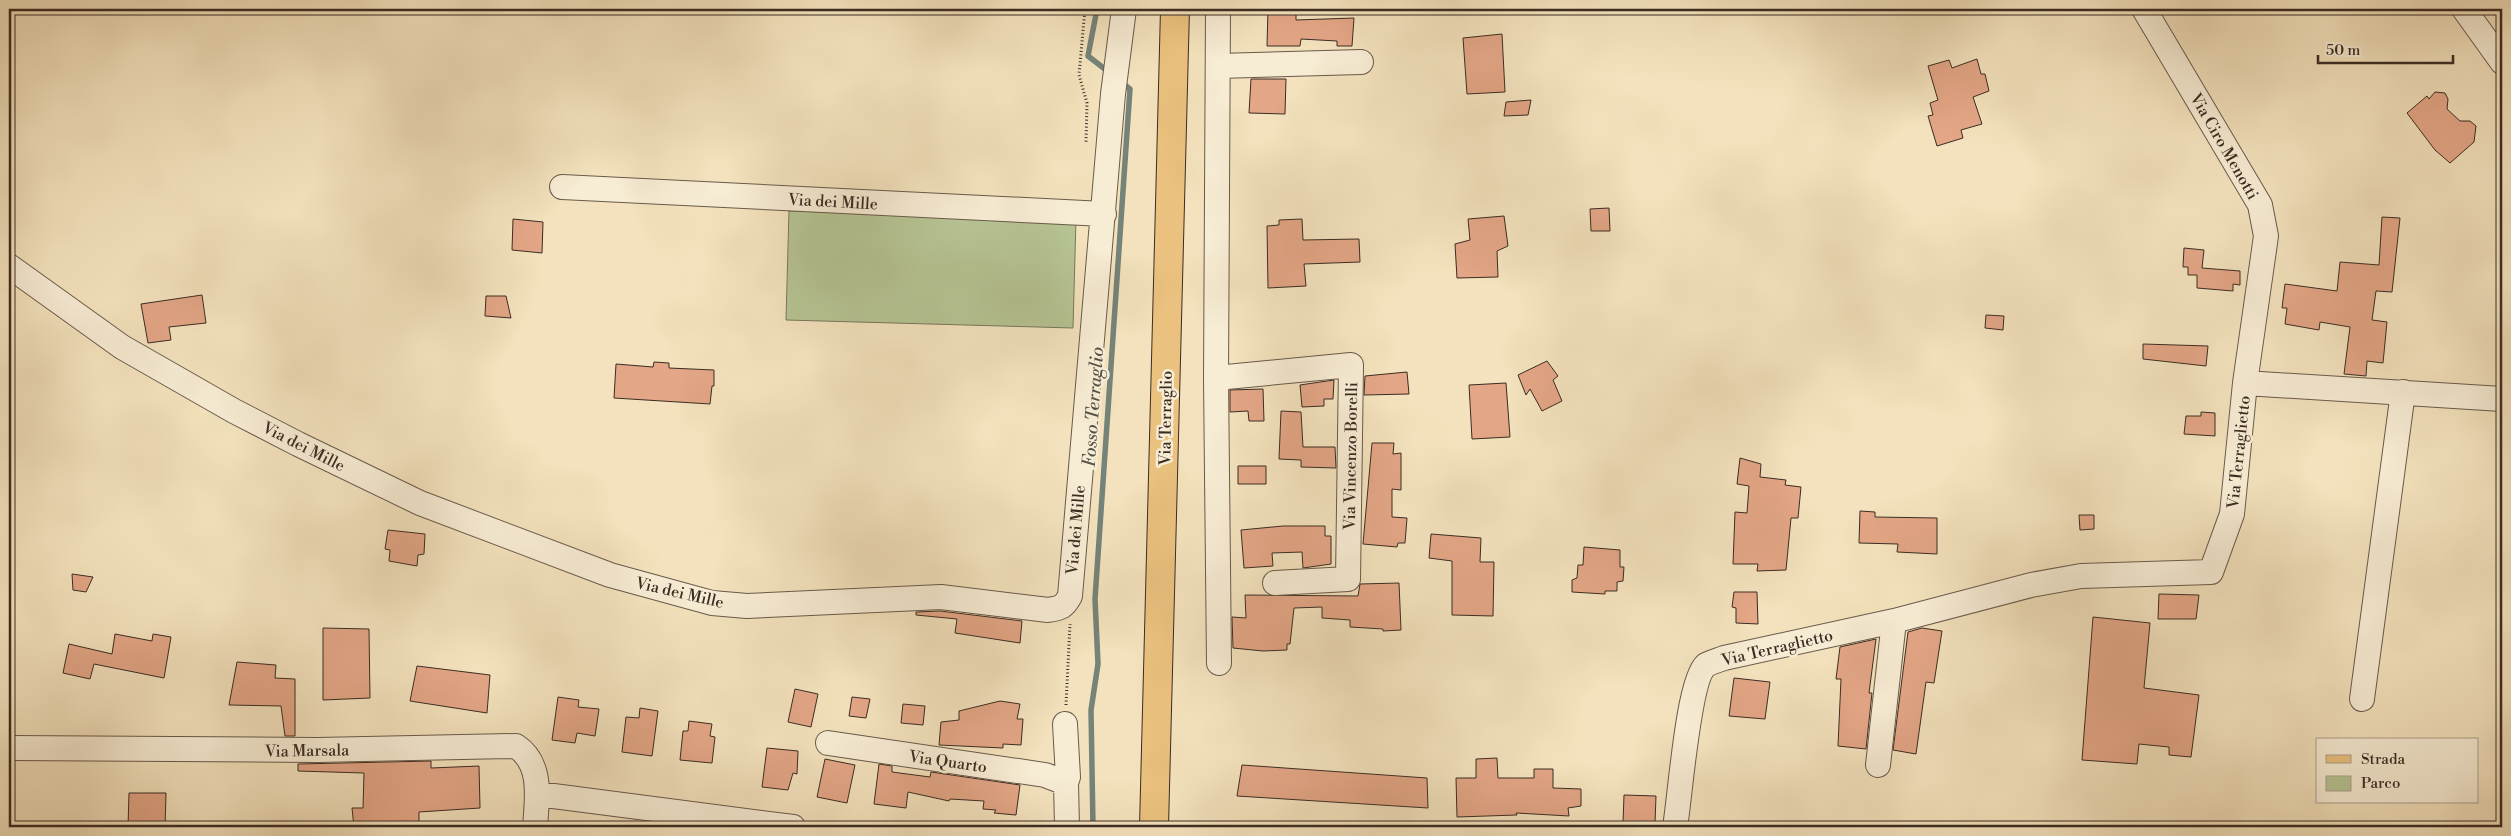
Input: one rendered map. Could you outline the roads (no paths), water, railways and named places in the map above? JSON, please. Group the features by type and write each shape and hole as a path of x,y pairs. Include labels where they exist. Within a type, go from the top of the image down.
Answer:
{"main road":[{"name":"Via Terraglio","path":"1154,827 1175,9"}],"street":[{"name":"Via dei Mille","path":"9,266 122,346 234,411 298,444 420,504 610,575 712,602 747,606 942,597 1048,610 1065,606 1070,596 1070,489 1083,330 1104,214 1116,63 1124,9"},
{"path":"1218,9 1216,378 1219,662"},
{"name":"Via Ciro Menotti","path":"2144,9 2260,206 2266,236 2245,383"},
{"path":"2464,9 2502,62"},
{"path":"1218,66 1361,62"},
{"name":"Via dei Mille","path":"562,187 1104,214"},
{"name":"Via Vincenzo Borelli","path":"1216,378 1351,365 1348,579 1275,583"},
{"name":"Via Terraglietto","path":"1675,827 1696,682 1706,666 1724,658 1894,621 2031,585 2081,576 2211,572 2232,514 2245,383 2502,399"},
{"path":"2362,700 2403,392"},
{"path":"1878,765 1894,621"},
{"path":"1065,724 1068,768 1066,783 1067,827"},
{"name":"Via Quarto","path":"828,743 1045,774 1066,783"},
{"name":"Via Marsala","path":"9,748 298,750 516,746 527,753 533,764 538,794 535,827"},
{"path":"538,794 793,827"}],"waterway":[{"name":"Fosso Terraglio","path":"1097,9 1088,56 1110,73"},
{"name":"Fosso Terraglio","path":"1093,827 1091,710 1098,664 1095,599 1130,89 1121,82"}]}
